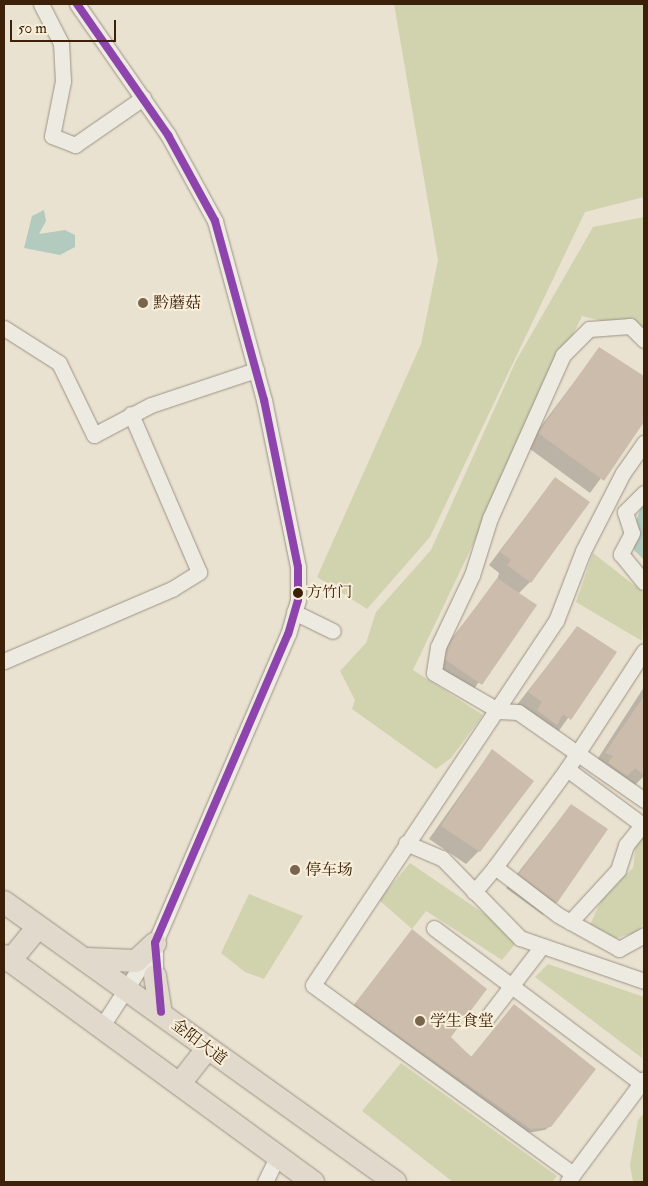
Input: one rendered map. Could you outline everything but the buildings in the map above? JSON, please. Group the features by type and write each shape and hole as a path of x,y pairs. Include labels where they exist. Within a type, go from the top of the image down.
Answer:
{"main road":[{"name":"金阳大道","path":"4,902 129,988 207,1049 394,1182"},
{"path":"38,927 7,958 180,1082 277,1157 313,1182"},
{"path":"88,959 136,961 155,943"},
{"path":"155,976 161,1012"},
{"path":"180,1082 207,1049"}],"street":[{"path":"41,4 61,43 63,81 52,136 75,145 142,98"},
{"path":"77,4 142,98 215,221 256,370 298,567 294,612 155,943 129,988 102,1026"},
{"path":"644,340 630,326 589,329 563,355 438,647 434,673 499,711 518,712 644,800"},
{"path":"4,328 59,363 94,434 131,414 256,370"},
{"path":"4,661 172,589 200,572 131,414"},
{"path":"434,928 642,1081 570,1178 313,985 406,843 499,711 556,621 583,551 643,449"},
{"path":"644,493 625,512 632,534 621,554 644,582"},
{"path":"294,612 333,631"},
{"path":"474,892 567,769 644,651"},
{"path":"567,769 643,826 626,845 618,870 570,922"},
{"path":"406,843 442,858 520,938 644,980"},
{"path":"495,866 570,922 620,948 644,935"},
{"path":"155,943 155,976"},
{"path":"486,1019 542,946"},
{"path":"265,1182 277,1157"}],"green space":[{"path":"394,4 644,4 644,197 585,212 430,537 367,609 317,577 421,344 438,260"},
{"path":"644,217 644,331 582,316 413,670 483,715 451,758 436,769 352,709 355,700 340,671 366,643 376,612 431,550 516,361 593,227"},
{"path":"593,553 644,593 642,641 576,602"},
{"path":"637,834 644,835 644,922 638,932 610,940 589,927 604,894 633,868"},
{"path":"410,863 520,938 502,960 426,911 412,929 379,900"},
{"path":"249,894 303,916 264,979 245,972 221,953"},
{"path":"548,964 644,997 642,1058 535,977"},
{"path":"401,1063 557,1176 552,1182 453,1182 362,1111"},
{"path":"644,1113 644,1182 633,1182 630,1165 638,1120"}],"shaded area":[{"path":"44,210 46,221 39,234 65,230 75,235 75,247 60,255 24,248 32,216"},
{"path":"644,498 644,560 634,550 632,533"}],"transit line":[{"path":"77,4 168,135 215,221 264,400 298,567 298,600 288,634 155,943 161,1012"}],"place":[{"name":"黔蘑菇","path":"143,303"},
{"name":"方竹门","path":"298,593"},
{"name":"停车场","path":"295,870"},
{"name":"学生食堂","path":"420,1021"}]}
